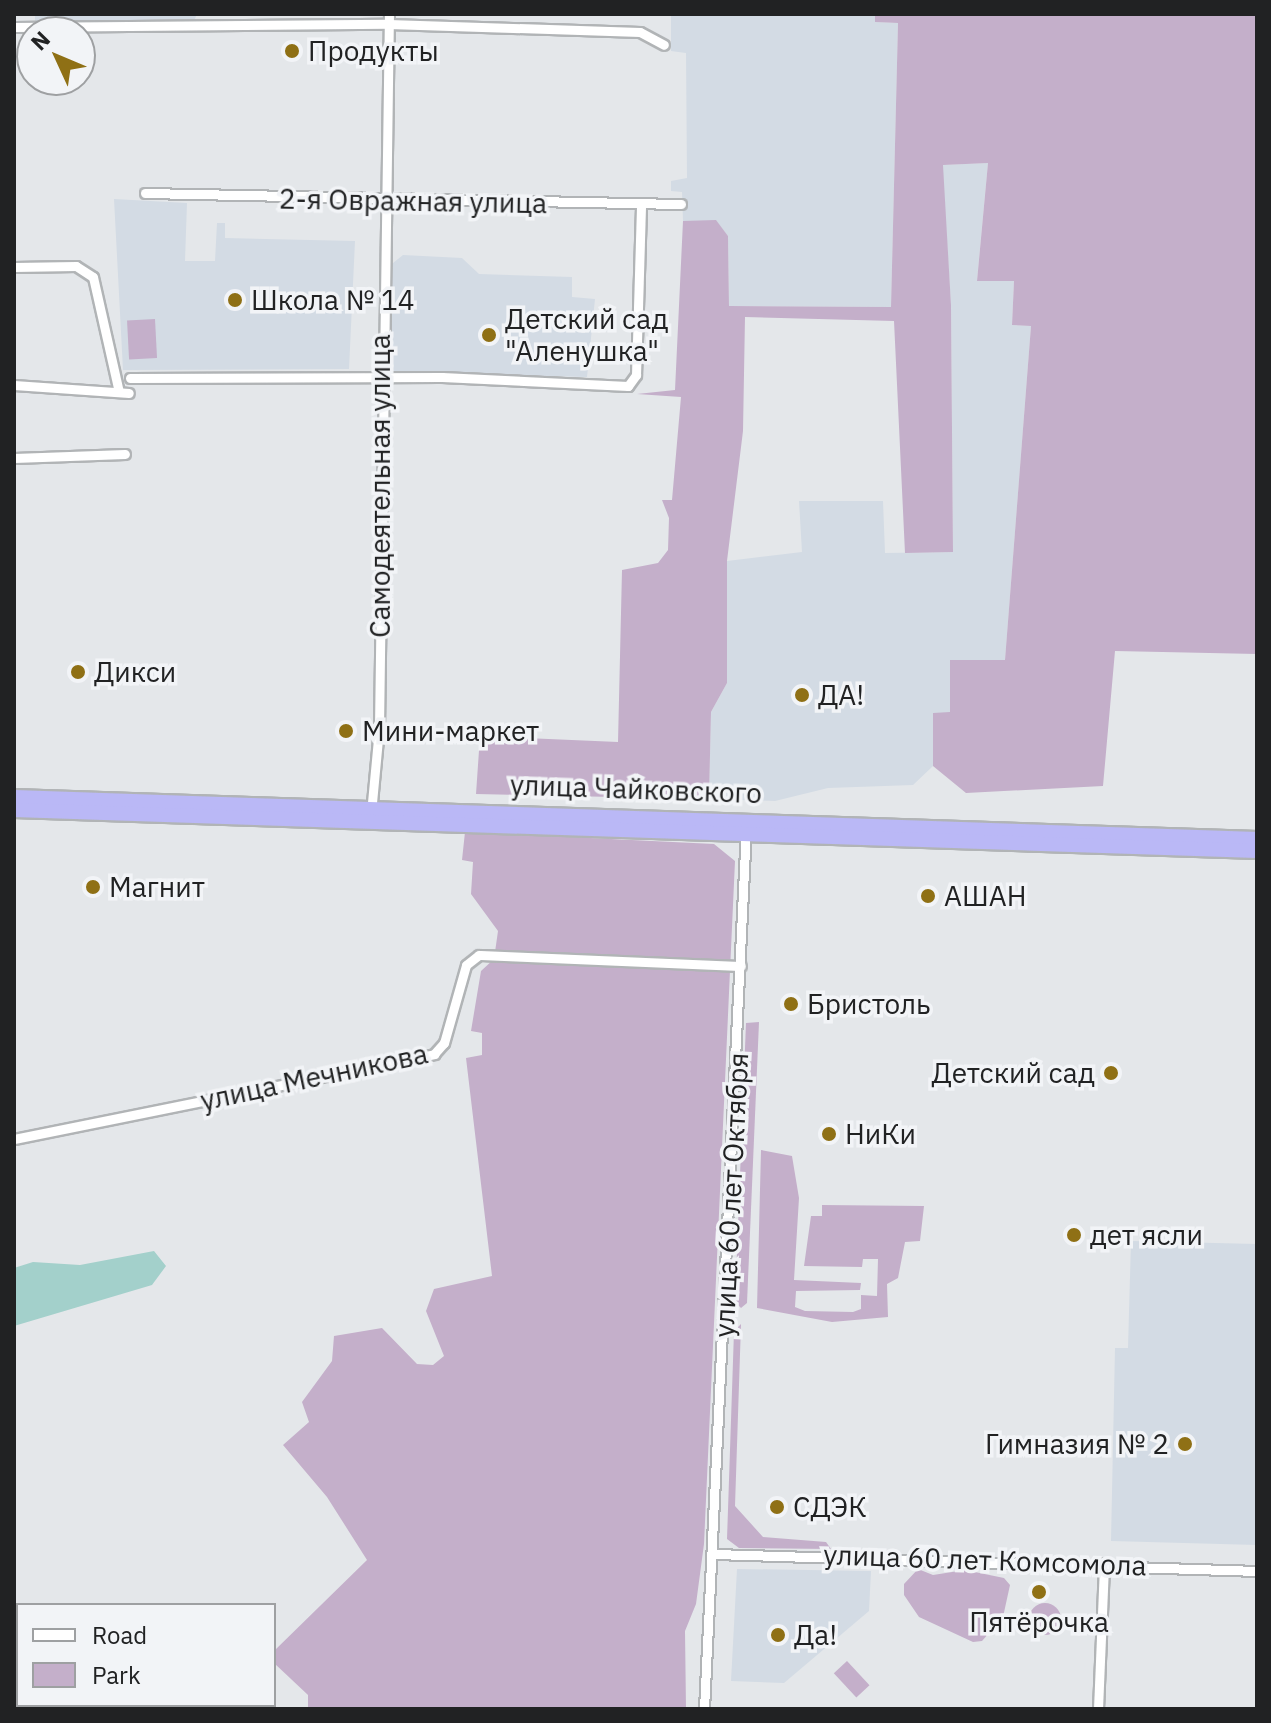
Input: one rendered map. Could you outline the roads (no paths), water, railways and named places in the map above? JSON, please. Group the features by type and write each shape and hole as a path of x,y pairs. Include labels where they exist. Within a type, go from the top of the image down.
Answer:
{"highway":[{"name":"улица Чайковского","path":"14,797 371,813 746,818 1257,839"},
{"name":"улица Чайковского","path":"14,810 1257,851"}],"street":[{"path":"14,27 388,19 640,32 664,45"},
{"name":"Самодеятельная улица","path":"371,813 379,728 382,202 388,19"},
{"name":"2-я Овражная улица","path":"145,193 382,202 681,204"},
{"path":"130,378 381,377 631,384 641,206"},
{"path":"14,267 76,266 93,277 124,393 14,385"},
{"path":"14,458 125,454"},
{"name":"улица 60 лет Октября","path":"704,1709 714,1554 746,818"},
{"name":"улица Мечникова","path":"14,1139 434,1054 444,1043 466,965 479,955 741,966"},
{"name":"улица 60 лет Комсомола","path":"714,1554 1104,1563 1257,1571"},
{"path":"1098,1709 1104,1563"}],"place":[{"name":"Продукты","path":"292,51"},
{"name":"Школа № 14","path":"235,300"},
{"name":"Детский сад \"Аленушка\"","path":"489,335"},
{"name":"Дикси","path":"78,672"},
{"name":"ДА!","path":"802,695"},
{"name":"Мини-маркет","path":"346,731"},
{"name":"Магнит","path":"93,887"},
{"name":"AШАН","path":"928,896"},
{"name":"Бристоль","path":"791,1004"},
{"name":"Детский сад","path":"1111,1073"},
{"name":"НиКи","path":"829,1134"},
{"name":"дет ясли","path":"1074,1235"},
{"name":"Гимназия № 2","path":"1185,1444"},
{"name":"СДЭК","path":"777,1507"},
{"name":"Пятёрочка","path":"1039,1592"},
{"name":"Да!","path":"778,1635"}]}
